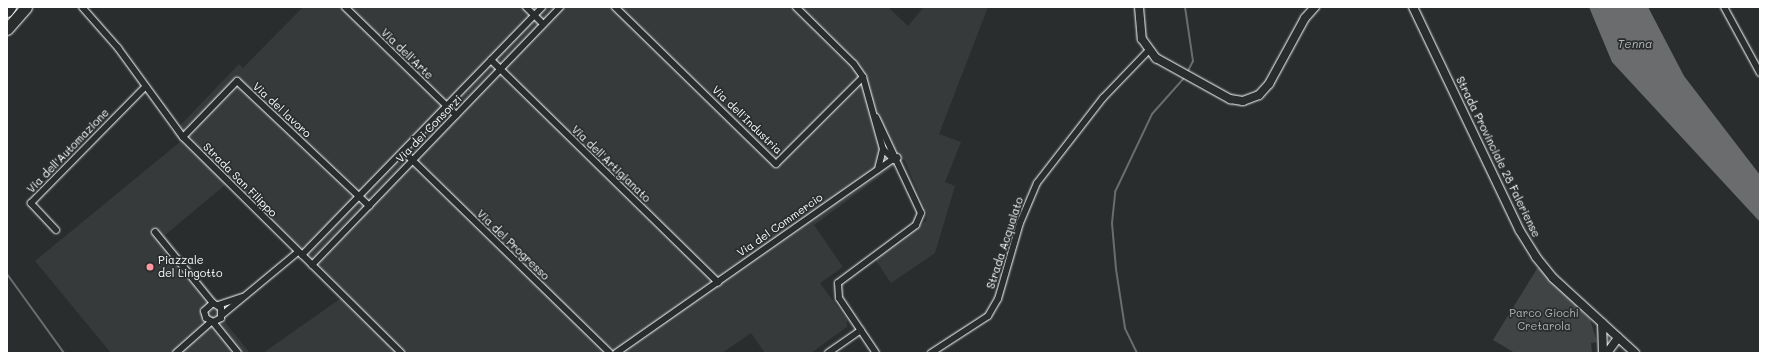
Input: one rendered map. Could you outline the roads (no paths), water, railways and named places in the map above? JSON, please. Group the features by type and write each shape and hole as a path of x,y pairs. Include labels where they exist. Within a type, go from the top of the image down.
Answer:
{"highway":[{"path":"7,10 10,7"},
{"path":"7,29 26,7"}],"main road":[{"path":"1139,7 1142,39 1148,51 1169,66 1230,99 1243,101 1259,95 1269,84 1305,18 1315,7"},
{"name":"Strada Provinciale 28 Faleriense","path":"1413,7 1520,231 1553,278 1635,353"},
{"path":"1602,323 1604,353"},
{"path":"1603,344 1616,336"},
{"path":"1607,353 1616,336"}],"street":[{"name":"Strada San Filippo","path":"82,7 183,137 401,353"},
{"name":"Via dell'Arte","path":"344,7 456,115"},
{"path":"526,7 543,24"},
{"name":"Via dei Consorzi","path":"176,353 201,330 216,320 300,253 359,197 542,7"},
{"name":"Via dei Consorzi","path":"312,265 560,7"},
{"name":"Via dell'Industria","path":"615,7 776,164 862,77"},
{"path":"796,7 854,64 862,77 876,117 920,218 916,225 838,283 839,298 876,353"},
{"path":"1724,7 1760,73"},
{"name":"Strada Acqualato","path":"931,353 988,316 998,299 1020,223 1037,183 1103,98 1148,51"},
{"name":"Via dell'Artigianato","path":"491,60 718,282"},
{"name":"Via del lavoro","path":"183,137 237,81 369,206"},
{"name":"Via dell'Automazione","path":"56,230 31,203 145,87"},
{"path":"876,117 883,149 878,169"},
{"path":"883,149 895,158"},
{"name":"Via del Progresso","path":"403,151 610,353"},
{"name":"Via del Commercio","path":"616,353 895,158"},
{"path":"155,232 212,303 219,328 238,353"},
{"path":"201,330 204,316 212,303 248,295"},
{"path":"204,316 216,320"},
{"path":"828,353 861,330"}],"water":[{"name":"Tenna","path":"1589,7 1648,7 1684,76 1760,175 1760,222 1612,62"}],"waterway":[{"path":"1185,7 1193,61 1187,73"},
{"path":"1137,353 1125,328 1116,269 1112,223 1115,192 1152,114 1185,77"},
{"path":"7,274 64,353"}],"place":[{"name":"Piazzale del Lingotto","path":"150,267"}],"park label":[{"name":"Parco Giochi Cretarola","path":"1544,320"}]}
